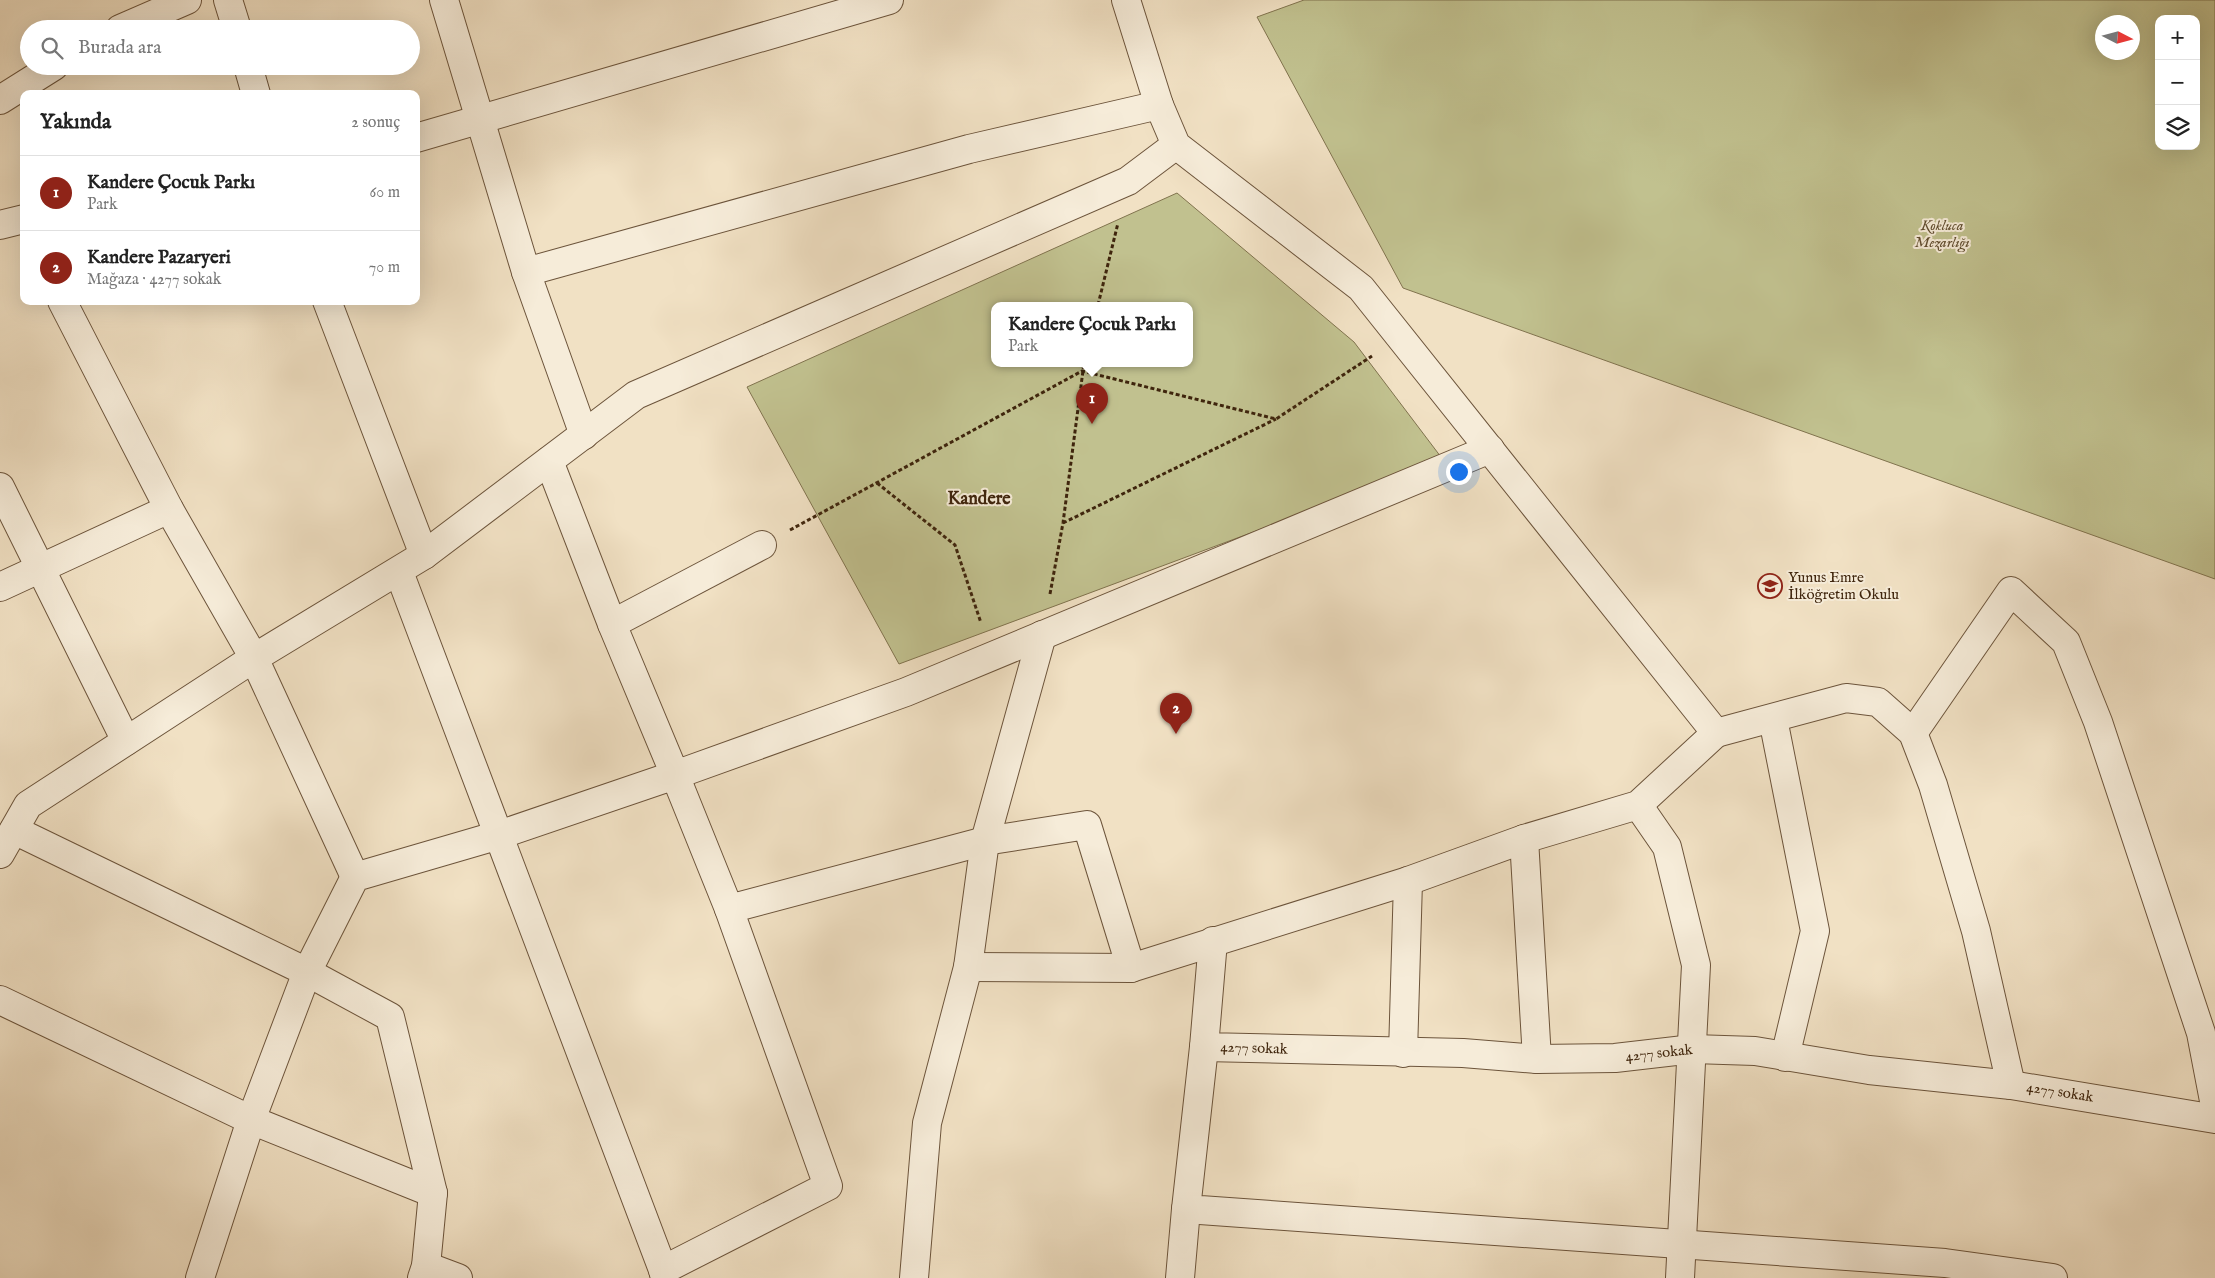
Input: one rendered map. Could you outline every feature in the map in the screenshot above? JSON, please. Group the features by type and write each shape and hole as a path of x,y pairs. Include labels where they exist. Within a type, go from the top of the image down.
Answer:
{"street":[{"path":"141,20 187,0"},
{"path":"228,0 234,20"},
{"path":"444,0 478,120 526,272 584,435"},
{"path":"420,137 890,0"},
{"path":"1126,0 1159,105 1176,145 1361,288 1716,733"},
{"path":"0,100 40,75"},
{"path":"251,75 255,90"},
{"path":"526,272 959,151 1159,105"},
{"path":"0,854 28,805 254,658 399,572 636,396 1128,182 1176,145"},
{"path":"64,305 169,509 254,658 355,877"},
{"path":"329,305 424,555"},
{"path":"200,1278 251,1120 306,972 355,877 499,836 906,692 1490,449"},
{"path":"399,572 664,1274 828,1186 729,909 612,624 549,460"},
{"path":"0,487 126,741"},
{"path":"0,587 169,509"},
{"path":"612,624 762,545"},
{"path":"1912,733 2012,590 2066,642 2098,722 2201,1033 2215,1106"},
{"path":"914,1278 926,1124 968,967 985,841 1042,635"},
{"path":"968,967 1131,968 1408,881 1524,839 1638,806 1716,733 1846,698 1878,702 1912,733 1933,785 1976,931 2011,1085"},
{"path":"1773,719 1815,931 1785,1057"},
{"path":"1638,806 1667,847 1696,965 1680,1278"},
{"path":"729,909 985,841 1087,825 1131,968"},
{"path":"14,830 306,972 390,1017 433,1193 424,1272 458,1278"},
{"path":"1524,839 1537,1058"},
{"path":"1403,1053 1408,881"},
{"name":"4277 sokak","path":"1213,941 1204,1047 1464,1053 1537,1058 1615,1058 1693,1049 1755,1051 1869,1070 2011,1085 2215,1119"},
{"path":"0,1000 251,1120 433,1193"},
{"path":"1180,1278 1204,1047"},
{"path":"1186,1209 1945,1263 2053,1278"}],"path":[{"path":"1099,302 1128,182"},
{"path":"1063,523 1276,419 1402,337"},
{"path":"1042,635 1063,523 1083,367"},
{"path":"762,545 1082,371 1276,419"},
{"path":"877,483 955,545 992,656"}],"green space":[{"name":"Kokluca Mezarlığı","path":"1304,0 2215,0 2215,579 1403,288 1257,17"},
{"path":"1177,193 1354,342 1444,461 899,664 747,387"}],"place":[{"name":"Kandere Çocuk Parkı","path":"1092,424"},
{"name":"Yunus Emre İlköğretim Okulu","path":"1770,586"},
{"name":"Kandere Pazaryeri","path":"1176,734"}],"district":[{"name":"Kandere","path":"979,499"}]}
